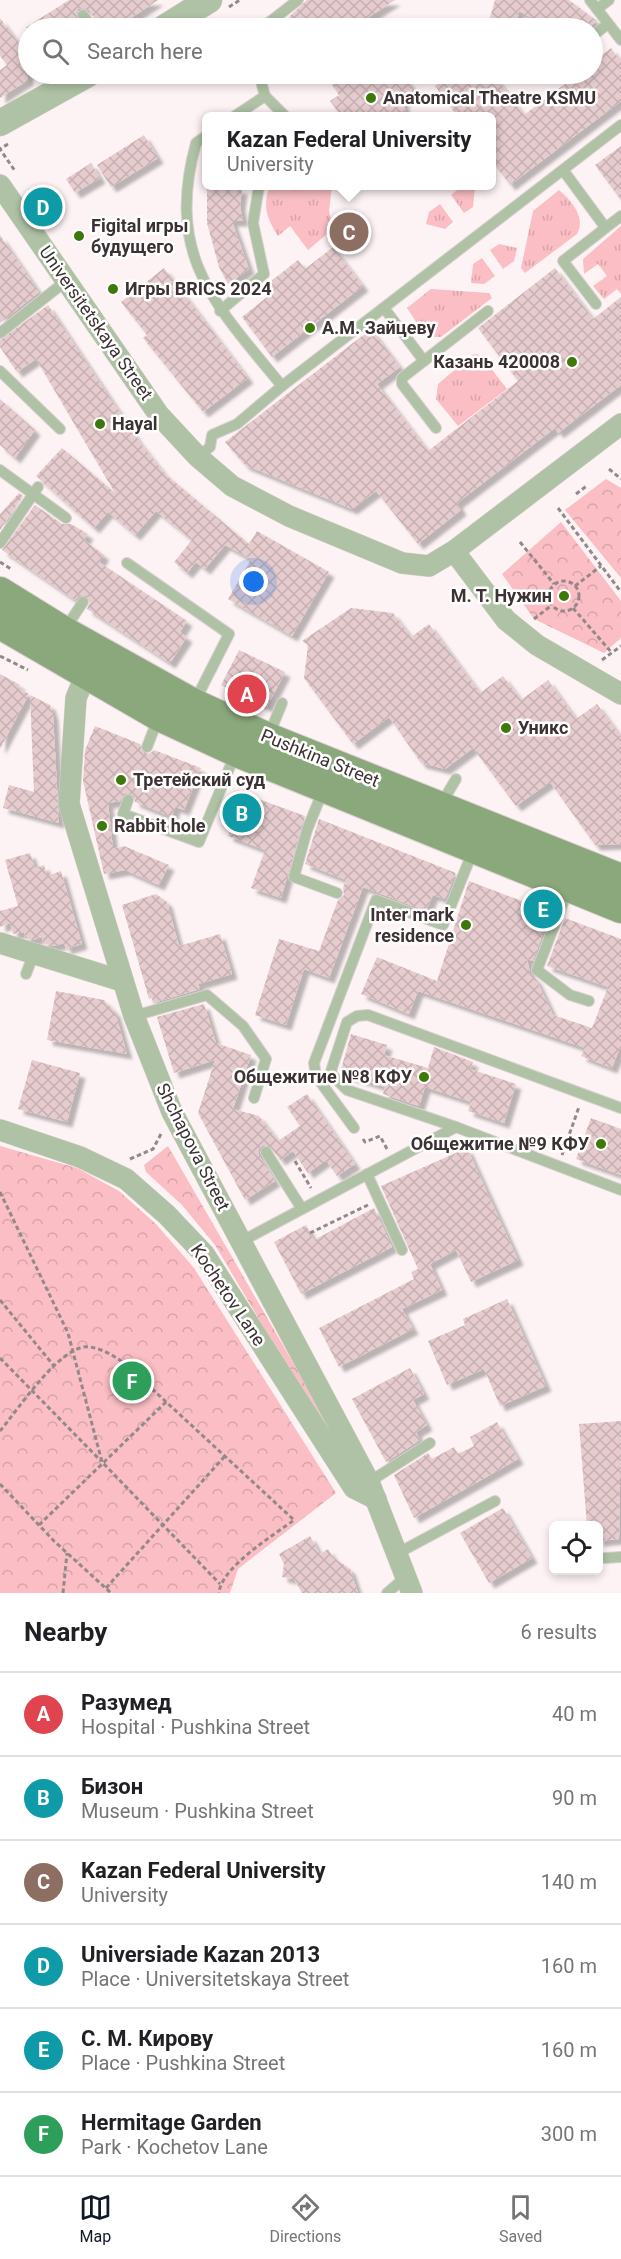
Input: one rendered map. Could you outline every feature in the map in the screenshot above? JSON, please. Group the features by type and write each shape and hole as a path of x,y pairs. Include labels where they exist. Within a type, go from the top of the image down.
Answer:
{"main road":[{"name":"Pushkina Street","path":"10,583 63,632 194,704 268,738 621,879"},
{"name":"Pushkina Street","path":"0,624 159,716 237,752 621,908"}],"street":[{"path":"180,18 209,0"},
{"path":"0,123 49,84"},
{"name":"Universitetskaya Street","path":"0,185 159,415 198,457 232,486 289,516 402,563 429,566 454,551 621,423"},
{"path":"454,551 506,620 537,645 621,694"},
{"name":"Shchapova Street","path":"87,674 76,698 69,804 134,1017 172,1112 373,1490 409,1584"},
{"path":"0,943 122,981"},
{"name":"Kochetov Lane","path":"0,1130 80,1157 126,1179 167,1215 204,1254 354,1488 373,1490"}],"lane":[{"path":"275,18 298,0"},
{"path":"590,0 621,40"},
{"path":"597,9 609,0"},
{"path":"603,28 608,24"},
{"path":"261,84 265,96 280,112"},
{"path":"242,112 265,96"},
{"path":"198,457 210,447 212,435 237,424 282,386 621,125"},
{"path":"202,139 196,143 187,177 187,218 196,266 220,311 282,386"},
{"path":"563,170 605,227"},
{"path":"220,311 264,274 254,223 258,190"},
{"path":"596,304 563,261 621,216"},
{"path":"0,333 66,281"},
{"path":"384,308 424,361"},
{"path":"435,428 401,382 402,378 488,311"},
{"path":"0,371 60,429"},
{"path":"0,470 36,490 66,518"},
{"path":"0,543 36,490"},
{"path":"127,563 229,634 194,704"},
{"path":"63,632 82,602"},
{"path":"268,738 282,702"},
{"path":"147,747 159,716"},
{"path":"128,800 123,814 199,842 237,752"},
{"path":"440,806 456,779"},
{"path":"324,788 307,830 294,877 338,893"},
{"path":"354,1128 316,1076 314,1063 376,900 442,925 474,848"},
{"path":"569,887 537,970 570,995 589,1001"},
{"path":"26,974 34,953"},
{"path":"134,1017 207,995 243,1026 266,1059 254,1098"},
{"path":"621,1108 368,1015 357,1016 347,1022 331,1071 347,1090 456,1127 621,1190"},
{"path":"242,1241 456,1127"},
{"path":"266,1152 302,1209"},
{"path":"368,1174 402,1250"},
{"path":"373,1490 430,1443"},
{"path":"398,1553 495,1501"},
{"path":"605,1558 621,1557"},
{"path":"387,1593 409,1584"}],"path":[{"path":"609,469 621,479"},
{"path":"576,494 588,485"},
{"path":"558,508 621,592"},
{"path":"520,542 554,584"},
{"path":"0,562 10,583"},
{"path":"575,586 601,566"},
{"path":"561,580 575,586 579,593 578,601 573,608 566,611 552,605 549,594 554,584 561,580"},
{"path":"530,622 552,605"},
{"path":"573,608 612,653"},
{"path":"593,657 603,661 621,646"},
{"path":"558,1165 584,1094"},
{"path":"354,1128 365,1142 380,1136 394,1160"},
{"path":"295,1161 319,1200"},
{"path":"0,1192 68,1333 102,1462"},
{"path":"310,1233 379,1200"},
{"path":"0,1300 54,1366"},
{"path":"0,1431 54,1366 72,1351 88,1346 109,1353 124,1363 294,1520 246,1556 220,1584 219,1593"},
{"path":"0,1358 220,1584"},
{"path":"39,1525 167,1401"},
{"path":"106,1588 225,1456"},
{"path":"0,1484 67,1553 111,1593"},
{"path":"63,1593 67,1553"}],"green space":[{"path":"269,190 332,190 329,211 333,229 308,250 290,226 278,236 267,212"},
{"path":"457,190 475,190 473,207 464,213 451,195"},
{"path":"559,190 569,199 579,216 577,234 525,273 521,268 533,211"},
{"path":"440,204 453,222 445,229 426,224 429,212"},
{"path":"621,226 621,294 617,289 604,299 593,286 607,276 598,264 584,274 583,259"},
{"path":"499,244 517,248 514,261 503,269 490,250"},
{"path":"482,258 495,276 484,284 471,283 473,264"},
{"path":"431,289 489,293 492,298 441,337 435,337 421,328 407,308"},
{"path":"477,354 482,357 507,389 458,426 436,399 438,384 472,355"},
{"path":"606,479 621,488 621,578 565,510"},
{"path":"561,522 621,601 621,638 604,653 534,619 502,574"},
{"path":"0,1146 77,1168 119,1191 156,1224 194,1268 336,1493 238,1569 230,1593 0,1593"},
{"path":"168,1146 348,1458 343,1461 215,1245 182,1205 146,1172 144,1165"}],"building":[{"path":"69,0 158,0 131,18 94,18 89,10 83,8 78,9 78,18 41,18"},
{"path":"307,0 395,0 367,18 289,17"},
{"path":"495,0 569,0 593,18 532,18 519,11 518,18 490,18"},
{"path":"0,18 18,42 18,84 22,84 0,98 0,70 7,65 0,56"},
{"path":"611,48 621,62 621,101 510,185 496,166 496,112 454,112 435,86 438,84 501,84 524,115 565,84 603,84 603,54"},
{"name":"Anatomical Theatre KSMU","path":"332,84 410,84 416,92 403,102 406,112 338,112 330,101 339,95"},
{"path":"144,135 158,158 111,187 97,165"},
{"path":"621,146 621,200 595,165"},
{"path":"91,163 100,178 75,193 66,179"},
{"path":"207,190 242,190 240,206 243,221 232,221 249,269 228,284 219,267 207,223"},
{"path":"0,235 39,292 0,323"},
{"path":"333,247 363,286 272,357 242,317 272,293 266,285 298,260 305,269"},
{"path":"164,268 248,378 203,412 143,338 147,335 121,302"},
{"path":"555,268 593,319 621,297 621,385 558,433 555,428 457,503 461,510 418,544 376,491 352,509 245,465 225,442 371,329 400,367 377,384 428,451 518,381 478,328"},
{"path":"48,305 138,440 164,473 249,544 257,531 329,572 292,636 228,599 251,559 225,545 205,569 196,562 187,573 174,562 192,540 156,511 135,535 108,512 94,528 36,476 62,448 115,493 36,359 17,372 0,347 0,340"},
{"path":"0,399 35,430 15,458 0,445"},
{"path":"19,493 23,496 0,530 0,514"},
{"path":"35,505 62,524 71,524 88,534 84,540 104,555 99,562 187,621 180,632 187,637 170,663 87,609 90,602 87,596 80,595 75,600 2,550"},
{"name":"Уникс","path":"351,608 393,613 411,637 429,624 480,693 503,676 521,700 548,680 576,719 597,704 621,737 621,844 595,845 550,782 516,806 473,748 445,769 421,763 389,717 353,744 304,678 308,645 302,641"},
{"path":"239,650 285,672 267,707 221,685"},
{"path":"0,674 20,685 18,688 29,694 0,749"},
{"path":"30,695 50,705 53,715 59,823 3,808 9,785 34,792"},
{"path":"95,726 140,744 144,754 149,754 154,750 201,768 184,810 175,807 172,817 135,802 134,796 130,793 124,794 120,801 108,803 113,849 124,846 169,865 159,885 125,870 104,874 83,781 85,750"},
{"path":"253,797 305,816 281,898 251,888 265,850 228,836 241,800 251,803"},
{"path":"319,819 456,873 445,899 433,895 426,911 363,887 329,978 304,969 286,1025 255,1015 279,939 319,951 338,900 344,895 343,888 346,880 305,864"},
{"path":"30,853 35,868 44,865 47,876 61,871 82,944 66,949 64,943 54,946 43,943 42,937 33,940 25,938 24,932 13,934 10,923 0,927 0,911 18,906 5,860"},
{"path":"469,881 551,912 533,961 527,959 530,973 536,979 553,1015 592,1028 608,987 547,966 565,918 621,939 621,1045 612,1068 581,1056 585,1048 418,991 409,1014 361,994 377,957 437,981"},
{"path":"156,894 167,902 179,946 220,934 232,974 198,984 200,989 153,1003 152,998 149,999 122,905"},
{"path":"56,991 104,1000 115,1012 127,1054 47,1040"},
{"path":"204,1004 216,1043 251,1055 233,1109 259,1116 278,1141 300,1126 287,1107 307,1094 355,1164 337,1176 326,1160 308,1173 293,1151 280,1160 270,1146 263,1145 259,1149 259,1155 275,1181 245,1200 198,1113 215,1060 174,1073 157,1017"},
{"name":"Общежитие №8 КФУ","path":"351,1034 387,1045 384,1055 428,1068 434,1047 473,1062 470,1069 516,1084 504,1123 468,1111 471,1102 425,1087 419,1106 383,1094 385,1087 340,1073"},
{"path":"32,1060 80,1073 67,1122 18,1109"},
{"name":"Общежитие №9 КФУ","path":"591,1118 621,1129 621,1175 576,1159"},
{"path":"467,1148 518,1260 471,1282 456,1250 430,1264 442,1290 402,1309 413,1329 339,1367 319,1328 414,1279 411,1272 418,1269 381,1186"},
{"path":"374,1208 392,1247 301,1294 274,1242 306,1225 314,1240"},
{"path":"507,1299 546,1386 500,1406 484,1369 447,1385 428,1341 465,1325 463,1319"},
{"path":"410,1368 424,1394 413,1400 427,1425 416,1432 420,1440 386,1462 352,1399"},
{"path":"621,1421 619,1539 603,1541 603,1521 587,1521 579,1424"},
{"path":"497,1422 518,1459 414,1518 394,1475 428,1453 432,1459 454,1447 458,1454 474,1446 470,1437"},
{"path":"503,1508 532,1558 489,1583 460,1533"},
{"path":"310,1536 320,1554 328,1549 333,1557 350,1569 358,1593 302,1593 294,1579 282,1577 284,1564 279,1554"}],"place":[{"name":"Anatomical Theatre KSMU","path":"371,98"},
{"name":"Universiade Kazan 2013","path":"43,207"},
{"name":"Kazan Federal University","path":"349,232"},
{"name":"Figital игры будущего","path":"79,236"},
{"name":"Игры BRICS 2024","path":"113,289"},
{"name":"А.М. Зайцеву","path":"310,328"},
{"name":"Казань 420008","path":"572,362"},
{"name":"Hayal","path":"100,424"},
{"name":"М. Т. Нужин","path":"564,596"},
{"name":"Разумед","path":"247,694"},
{"name":"Уникс","path":"506,728"},
{"name":"Третейский суд","path":"121,780"},
{"name":"Бизон","path":"242,813"},
{"name":"Rabbit hole","path":"102,826"},
{"name":"С. М. Кирову","path":"543,909"},
{"name":"Inter mark residence","path":"466,925"},
{"name":"Общежитие №8 КФУ","path":"424,1077"},
{"name":"Общежитие №9 КФУ","path":"601,1144"},
{"name":"Hermitage Garden","path":"132,1381"}]}
